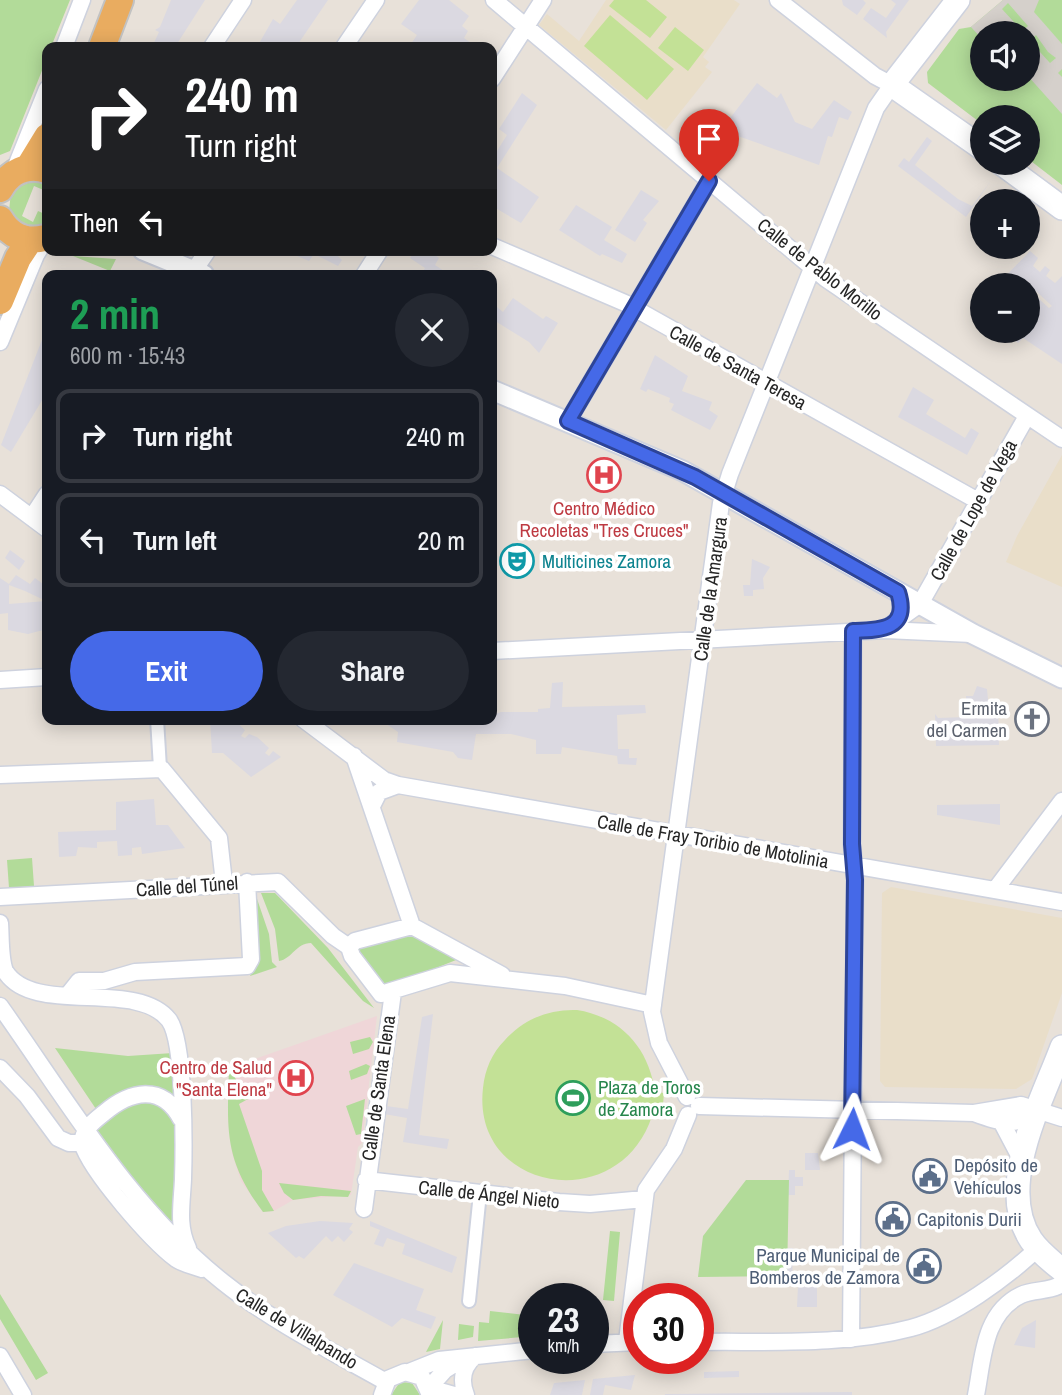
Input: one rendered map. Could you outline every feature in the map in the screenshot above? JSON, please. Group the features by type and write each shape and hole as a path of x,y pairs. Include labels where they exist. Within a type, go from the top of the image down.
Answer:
{"highway":[{"path":"85,42 101,0"},
{"path":"104,42 120,0"},
{"path":"16,177 42,143"},
{"path":"2,222 14,234 39,239"},
{"path":"0,252 2,222"},
{"path":"0,301 18,258 39,239"}],"main road":[{"name":"Calle de la Amargura","path":"892,85 958,0"},
{"path":"892,85 970,140"},
{"path":"1017,175 1062,208"},
{"path":"1062,1048 1021,1159 1018,1188 1020,1215 1037,1249 1062,1270"}],"street":[{"path":"66,42 82,0"},
{"path":"215,42 243,0"},
{"path":"347,42 376,0"},
{"name":"Calle de Pablo Morillo","path":"494,0 813,267 1062,439"},
{"path":"497,71 543,0"},
{"path":"778,0 875,76 892,85"},
{"name":"Calle de la Amargura","path":"691,1106 657,1038 653,1005 724,494 876,108 892,85"},
{"path":"16,177 42,103"},
{"path":"568,421 709,181"},
{"path":"0,342 36,256 39,239"},
{"name":"Calle de Santa Teresa","path":"497,248 635,308 978,501"},
{"path":"157,256 189,270"},
{"path":"497,392 659,459 973,634 1062,678"},
{"name":"Calle de Lope de Vega","path":"920,604 1027,416"},
{"path":"0,494 42,525"},
{"path":"32,517 42,502"},
{"path":"890,626 900,606 898,592"},
{"path":"890,626 920,604"},
{"path":"497,651 853,631 890,626 973,634"},
{"path":"851,1339 855,866 852,844 853,631"},
{"path":"0,680 42,677"},
{"path":"157,725 160,768 219,838 224,883"},
{"path":"311,725 384,779 398,785"},
{"path":"354,757 373,804 412,926"},
{"path":"0,775 160,768"},
{"path":"373,804 379,792 398,785"},
{"name":"Calle de Fray Toribio de Motolinia","path":"398,785 1062,902"},
{"path":"995,890 1062,801"},
{"path":"67,996 79,981 104,981 131,973 247,966 251,959 247,882"},
{"name":"Calle del Túnel","path":"0,897 278,882 333,936 349,947"},
{"path":"0,923 1,959 7,974 26,988 67,996 138,1002 163,1015 172,1026 177,1042 182,1121 181,1226 191,1255"},
{"path":"349,947 355,942 412,926 509,979"},
{"name":"Calle de Santa Elena","path":"349,947 352,956 377,991 385,994 393,992 363,1209"},
{"path":"450,972 461,964 460,951"},
{"path":"393,992 434,975 450,972 509,979 653,1005"},
{"path":"621,998 646,1021 657,1038"},
{"name":"Calle de Villalpando","path":"0,1006 84,1137 112,1190 177,1260 210,1271"},
{"name":"Calle de Villalpando","path":"0,1068 27,1096 58,1138 69,1143 84,1137"},
{"path":"84,1137 117,1103 138,1093 149,1093 164,1099 182,1121"},
{"path":"612,1202 636,1189 656,1172 674,1149 691,1106 974,1113 1010,1105 1040,1108 1062,1118"},
{"path":"974,1113 1002,1124 1028,1119 1040,1108"},
{"path":"1002,1124 1021,1159"},
{"name":"Calle de Villalpando","path":"84,1137 139,1201 210,1271 247,1300 384,1388"},
{"path":"637,1283 643,1199 656,1172"},
{"name":"Calle de Ángel Nieto","path":"366,1180 559,1202 643,1199"},
{"path":"469,1301 480,1193"},
{"path":"612,1202 633,1214 640,1228"},
{"path":"714,1342 851,1339 911,1328 941,1316 1016,1269 1037,1249"},
{"path":"976,1395 994,1318 1018,1297 1062,1284"},
{"path":"384,1388 398,1373 409,1372 435,1361 518,1352"},
{"path":"0,1356 23,1395"},
{"path":"430,1391 446,1370 472,1357"},
{"path":"466,1395 463,1375 472,1357"},
{"path":"409,1372 422,1377 430,1391"},
{"path":"430,1391 454,1395"}],"shaded area":[{"path":"171,0 205,0 178,42 154,42 159,32 155,30 160,27"},
{"path":"297,0 328,0 299,42 260,42 273,19 280,24"},
{"path":"419,0 449,0 469,16 462,26 468,31 464,38 470,42 412,42 417,35 401,24"},
{"path":"606,0 734,0 740,4 703,57 709,62 705,67 712,72 666,130 539,25 547,14 579,41"},
{"path":"842,0 863,0 866,3 857,15 843,5"},
{"path":"891,0 909,0 886,32 887,38 863,19 871,8 886,18 896,4"},
{"path":"1003,0 1039,0 1034,12 1062,44 1062,69 1058,73 1062,77 1062,114 1040,89 1040,52 1050,63 1056,58 1040,41 1040,21 1024,21 1008,3 1002,9 1013,21 978,21"},
{"path":"757,83 777,98 781,93 795,122 812,129 834,100 852,112 848,120 839,117 832,137 828,136 819,165 721,130"},
{"path":"522,93 537,105 497,168 497,151 507,135 499,129"},
{"path":"927,137 932,141 915,165 958,199 970,205 966,217 898,166 904,158 909,162"},
{"path":"497,168 539,197 521,223 497,209"},
{"path":"641,190 659,201 643,220 647,223 635,242 615,230"},
{"path":"576,205 612,227 604,240 627,254 622,263 602,254 600,256 559,230"},
{"path":"297,256 313,256 309,261"},
{"path":"318,256 338,256 342,260 338,266"},
{"path":"436,256 439,258 435,265 442,270 424,270 425,268 410,258"},
{"path":"1022,259 1037,259 1033,266 1040,272 1045,266 1050,270 1046,276 1055,283 1062,276 1062,364 1030,343 1040,343 1040,300 1049,308 1052,306 1040,295 1040,273 1009,273"},
{"path":"513,298 543,319 546,316 558,323 539,353 529,342 497,322 497,307 503,312"},
{"path":"42,340 42,400 11,452 1,445"},
{"path":"655,355 688,376 682,391 712,402 709,410 718,416 710,430 671,410 674,404 669,402 670,398 648,389 646,392 640,389"},
{"path":"913,387 934,400 926,414 965,438 971,428 979,433 967,455 898,417"},
{"path":"1062,455 1062,587 1006,562 1017,536"},
{"path":"10,550 25,561 19,570 5,558"},
{"path":"752,559 770,567 763,578 764,589 753,590 753,596 744,596 743,585 750,585"},
{"path":"16,575 30,584 35,578 42,583 42,599 9,585 9,604 42,601 42,630 28,634 8,630 8,613 0,614 0,578 9,584"},
{"path":"563,682 562,707 645,705 646,713 617,715 618,749 629,749 629,758 637,758 636,765 618,764 617,756 562,747 561,754 536,754 536,740 511,734 476,734 472,760 458,758 453,752 397,742 398,732 388,725 497,725 497,713 501,712 538,712 538,709 550,708 552,683"},
{"path":"977,686 987,689 988,700 998,700 999,745 936,746 935,714 938,718 966,717 966,696 973,696"},
{"path":"210,725 240,725 245,730 241,736 245,738 249,734 257,737 269,748 265,753 269,756 273,751 281,757 251,777 223,753 212,753"},
{"path":"154,799 156,825 168,825 185,848 142,854 141,847 132,848 132,855 118,856 117,841 97,842 97,848 78,847 76,856 59,857 58,832 116,830 116,802"},
{"path":"1000,804 1000,825 937,815 937,805"},
{"path":"891,887 1062,918 1062,993 1032,1079 1016,1089 885,1087 880,1081 882,893"},
{"path":"433,1014 419,1135 449,1139 447,1149 403,1142 407,1118 384,1114 386,1106 408,1109 422,1017"},
{"path":"377,1016 362,1143 358,1147 351,1195 293,1200 274,1211 263,1212 241,1181 232,1153 228,1118 229,1068"},
{"path":"805,1153 818,1153 820,1170 805,1170"},
{"path":"789,1170 795,1170 795,1177 803,1177 803,1186 795,1186 795,1195 788,1195"},
{"path":"320,1221 353,1223 349,1229 353,1232 344,1242 338,1236 332,1242 326,1236 304,1259 299,1256 296,1258 268,1233 286,1226"},
{"path":"370,1221 457,1257 452,1273 402,1254 405,1244 387,1238 383,1247 374,1244 380,1230 370,1226"},
{"path":"787,1248 793,1248 792,1286 787,1286"},
{"path":"354,1263 424,1289 416,1310 436,1317 431,1329 402,1318 392,1327 333,1295"},
{"path":"798,1286 817,1286 817,1307 797,1307"},
{"path":"1036,1320 1035,1348 1014,1345 1022,1328"},
{"path":"739,1371 739,1377 704,1378 704,1374 714,1374 714,1372"},
{"path":"635,1375 631,1390 605,1385 603,1395 590,1395 593,1379"},
{"path":"585,1380 582,1395 550,1395 554,1383"},
{"path":"852,1392 852,1395 665,1395 665,1394"}],"green space":[{"path":"0,0 70,0 53,42 42,42 42,71 10,151 0,155"},
{"path":"614,0 646,0 667,17 650,38 609,6"},
{"path":"1003,0 1062,0 1062,185 1040,168 1040,105 970,105 970,115 928,83 927,72 959,29 970,27 970,91 1040,91 1040,21 978,21"},
{"path":"610,15 674,69 647,100 584,46"},
{"path":"675,27 704,50 688,71 658,48"},
{"path":"25,179 42,181 42,189 34,186 22,216 33,222 38,211 42,213 42,226 24,228 9,211 11,192"},
{"path":"73,256 116,259 110,270"},
{"path":"32,858 34,886 9,888 7,860"},
{"path":"255,893 269,934 272,962 277,967 250,976 256,964"},
{"path":"261,893 275,893 328,948 374,1008 363,1001 311,943 279,961 275,929"},
{"path":"409,932 457,958 384,989 356,949"},
{"name":"Plaza de Toros de Zamora","path":"577,1010 607,1020 630,1037 646,1062 655,1092 664,1093 662,1116 652,1116 635,1148 610,1169 581,1179 551,1179 522,1169 500,1150 485,1123 484,1081 496,1050 520,1026 557,1011"},
{"path":"370,1037 373,1042 369,1049 353,1054 350,1042"},
{"path":"55,1048 128,1056 173,1053 176,1103 162,1092 98,1112"},
{"path":"366,1064 370,1066 367,1074 351,1080 349,1071"},
{"path":"229,1068 237,1081 245,1087 248,1099 239,1104 262,1171 262,1190 274,1211 263,1212 250,1193 235,1160 229,1128"},
{"path":"135,1099 161,1103 177,1123 175,1226 131,1176 95,1127"},
{"path":"365,1099 361,1134 356,1135 346,1106"},
{"path":"746,1180 789,1180 787,1276 698,1277 703,1236"},
{"path":"279,1183 351,1191 348,1197 321,1196 293,1200 284,1193"},
{"path":"610,1231 620,1232 614,1301 609,1301 609,1283 605,1283"},
{"path":"0,1294 48,1373 36,1380 0,1319"},
{"path":"490,1311 518,1314 518,1337 478,1341 479,1322 489,1323"},
{"path":"443,1320 440,1349 426,1352"},
{"path":"459,1324 474,1326 473,1337 458,1340"},
{"path":"400,1382 412,1383 420,1395 391,1395"}],"place":[{"name":"Centro Médico Recoletas \"Tres Cruces\"","path":"604,475"},
{"name":"Multicines Zamora","path":"517,561"},
{"name":"Ermita del Carmen","path":"1032,719"},
{"name":"Centro de Salud \"Santa Elena\"","path":"296,1078"},
{"name":"Plaza de Toros de Zamora","path":"573,1098"},
{"name":"Depósito de Vehículos","path":"930,1176"},
{"name":"Capitonis Durii","path":"893,1219"},
{"name":"Parque Municipal de Bomberos de Zamora","path":"924,1266"}],"route":[{"path":"709,181 568,421 635,448 695,477 898,592 900,612 891,626 884,630 853,631 855,1090 852,1129"}]}
